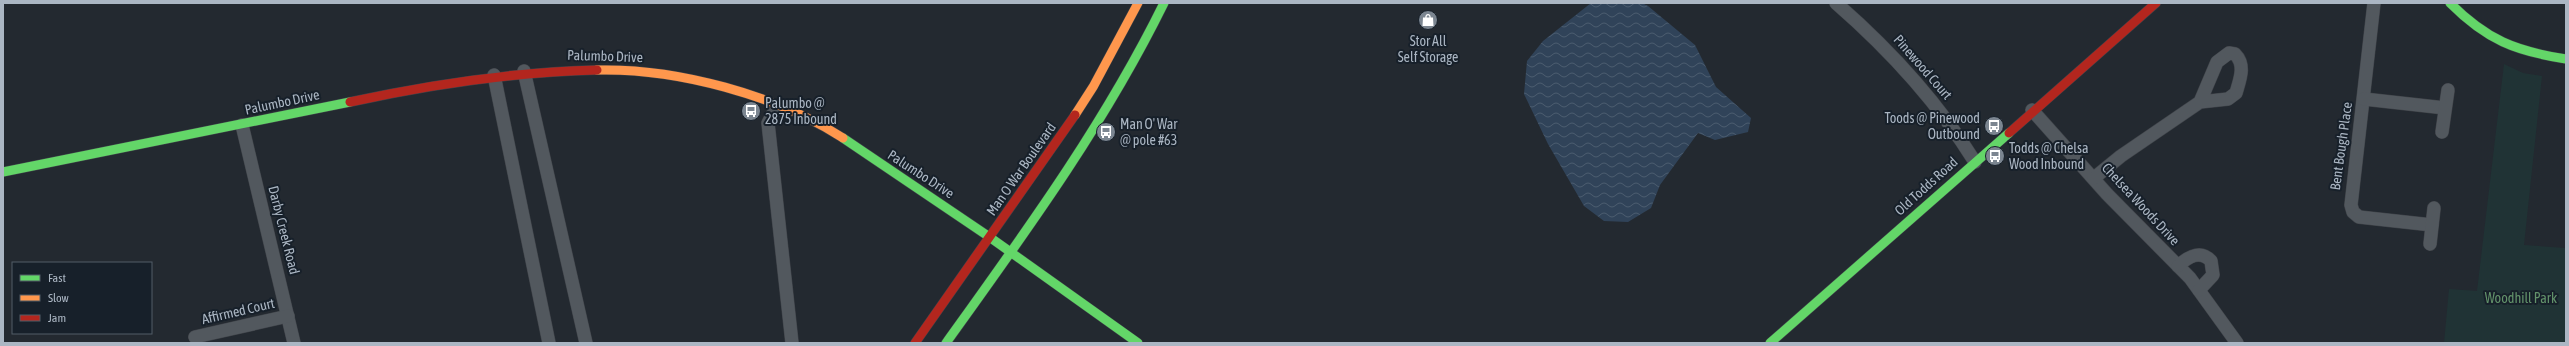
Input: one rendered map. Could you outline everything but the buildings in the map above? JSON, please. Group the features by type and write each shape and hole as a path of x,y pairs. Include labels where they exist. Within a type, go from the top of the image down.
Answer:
{"street":[{"name":"Man O War Boulevard","path":"915,343 1093,87 1138,3"},
{"path":"946,343 1012,251 1104,116 1144,46 1164,3"},
{"name":"Pinewood Court","path":"1836,3 1872,34 1933,100 1975,162"},
{"name":"Old Todds Road","path":"1770,343 2032,110 2156,3"},
{"name":"Bent Bough Place","path":"2374,3 2364,99 2350,195 2353,212 2369,219 2432,225"},
{"path":"2450,3 2467,21 2500,44 2536,56 2566,59"},
{"name":"Palumbo Drive","path":"3,172 242,125 445,82 524,71 592,68 649,72 713,84 777,106 817,123 1012,251 1138,343"},
{"path":"524,71 586,343"},
{"path":"494,75 550,343"},
{"path":"2442,132 2448,90"},
{"path":"2364,99 2446,108"},
{"path":"2094,178 2121,156 2200,102"},
{"path":"777,106 768,123 792,343"},
{"name":"Chelsea Woods Drive","path":"2032,110 2178,266 2199,290 2229,335 2237,343"},
{"name":"Darby Creek Road","path":"242,125 294,343"},
{"path":"2430,244 2434,208"},
{"name":"Chelsea Woods Drive","path":"2178,266 2193,255 2199,254 2211,261 2213,275 2199,290"},
{"name":"Affirmed Court","path":"195,337 288,316"}],"green space":[{"name":"Woodhill Park","path":"2504,64 2523,73 2542,76 2524,245 2566,248 2566,343 2444,343 2449,289 2477,291"}],"water":[{"path":"1591,3 1642,3 1648,6 1695,45 1716,87 1751,118 1748,132 1715,140 1698,133 1660,185 1651,208 1628,222 1604,221 1584,206 1548,144 1524,94 1527,61 1543,41"}],"traffic: fast":[{"path":"946,343 1062,178 1116,92 1164,3"},
{"path":"2450,3 2477,26 2503,42 2517,48 2566,59"},
{"path":"3,172 350,102"},
{"path":"1770,343 2009,133"},
{"path":"843,138 988,236 1138,343"}],"traffic: slow":[{"path":"1075,115 1093,87 1138,3"},
{"path":"597,70 660,74 692,79 725,87 788,109 843,138"}],"traffic: jam":[{"path":"2009,133 2156,3"},
{"path":"350,102 442,84 534,73 597,70"},
{"path":"915,343 1075,115"}],"place":[{"name":"Stor All Self Storage","path":"1428,20"},
{"name":"Palumbo @ 2875 Inbound","path":"751,111"},
{"name":"Toods @ Pinewood Outbound","path":"1994,126"},
{"name":"Man O' War @ pole #63","path":"1106,132"},
{"name":"Todds @ Chelsa Wood Inbound","path":"1995,156"}]}
